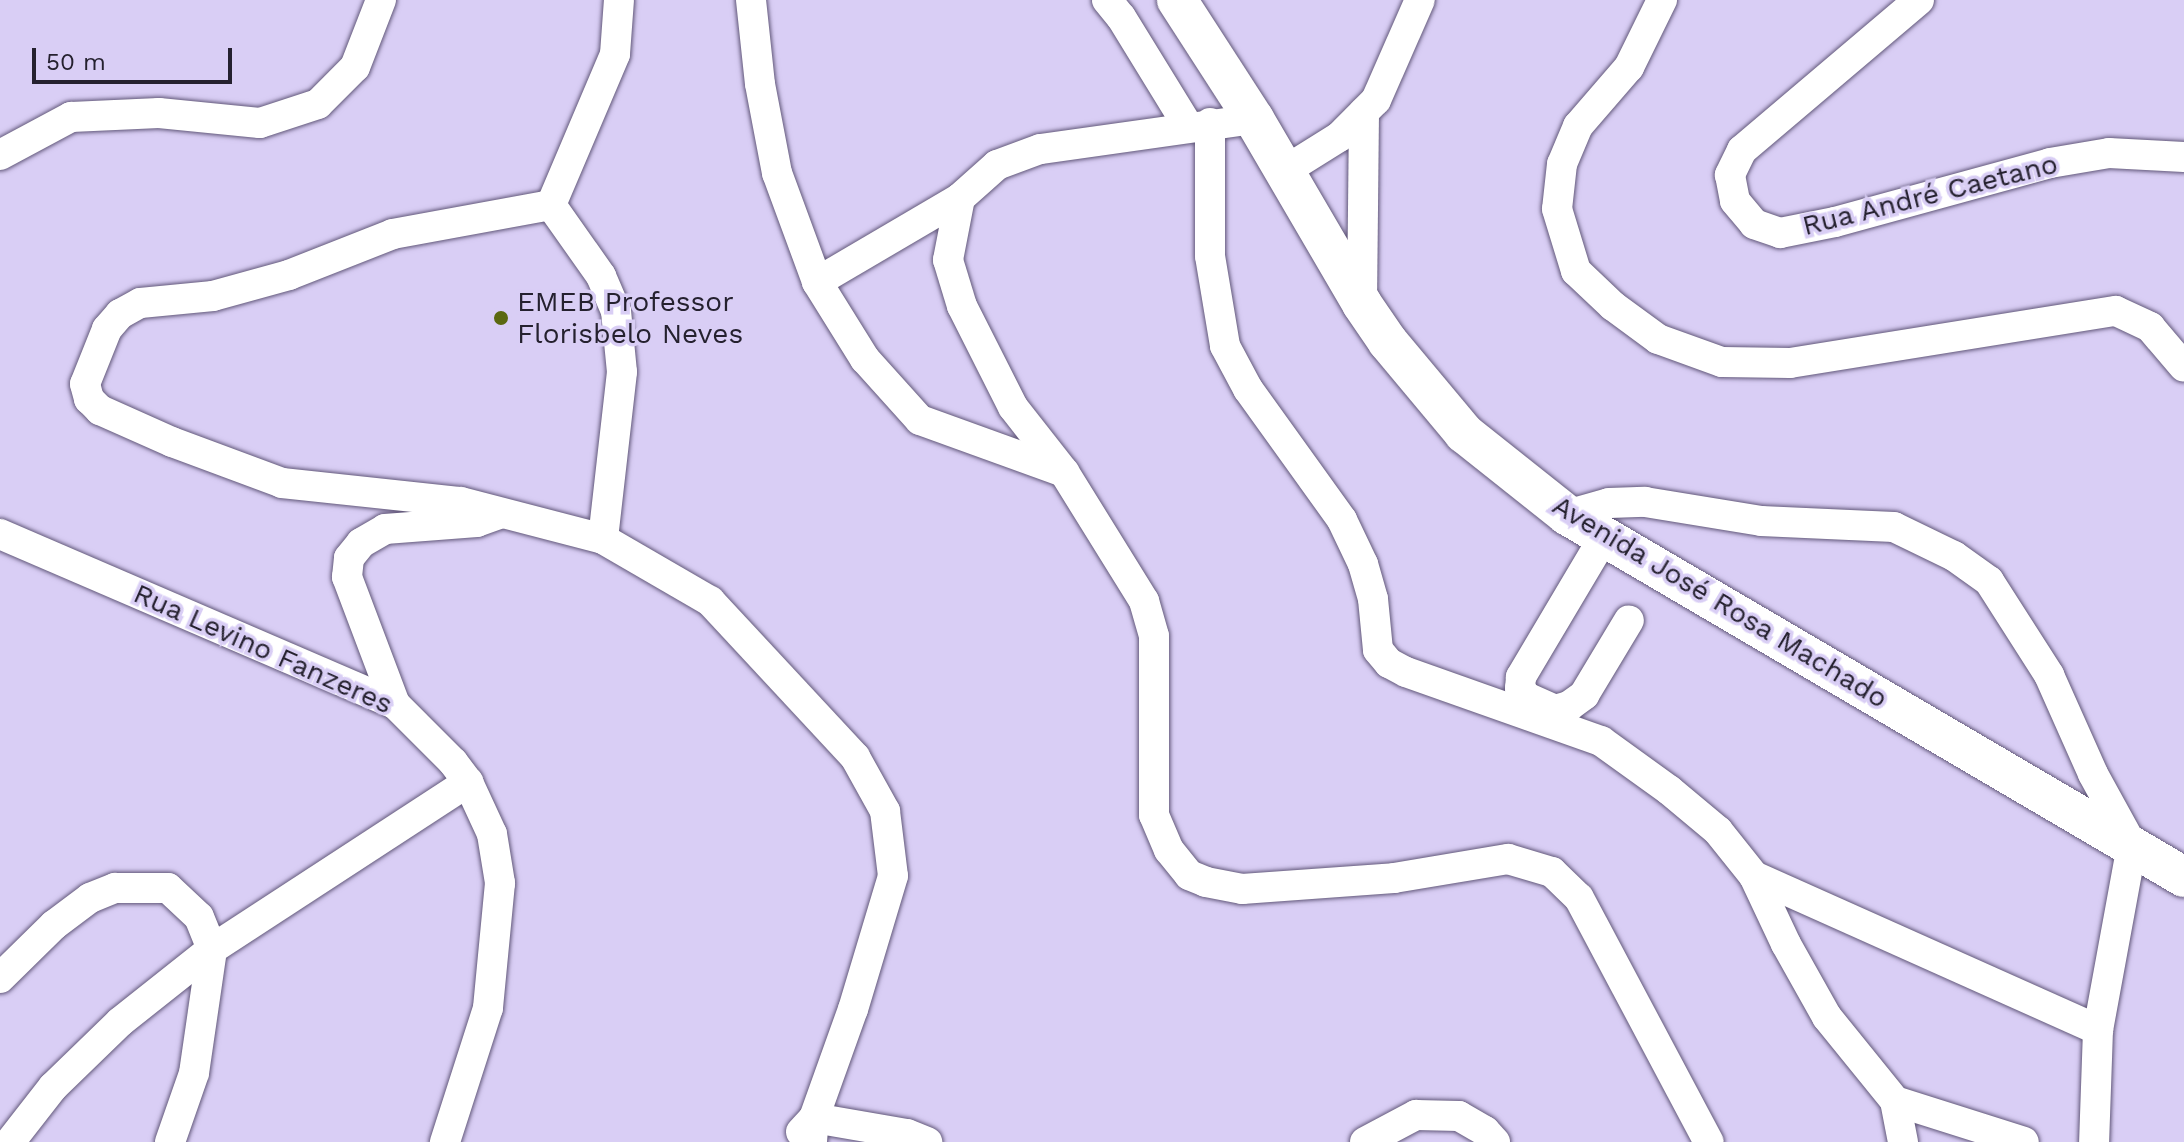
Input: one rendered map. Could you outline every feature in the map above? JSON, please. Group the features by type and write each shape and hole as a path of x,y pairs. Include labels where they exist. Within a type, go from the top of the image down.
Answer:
{"main road":[{"name":"Avenida José Rosa Machado","path":"1177,0 1254,119 1362,304 1388,342 1464,433 1567,515 2184,877"}],"street":[{"path":"0,155 71,117 159,113 260,123 318,104 355,67 381,0"},
{"path":"551,205 615,54 619,0"},
{"path":"751,0 760,84 777,173 817,282 865,359 920,420 1064,472"},
{"path":"1107,0 1199,125 1210,256 1225,346 1248,389 1342,520 1363,564 1373,599 1378,650 1389,663 1406,672 1601,741 1718,831 1754,876 1786,944 1827,1017 1895,1101 1903,1142"},
{"path":"1283,172 1339,137 1376,100 1394,66 1420,0"},
{"path":"1662,0 1629,67 1578,126 1562,164 1557,209 1576,271 1613,306 1646,331 1658,339 1722,362 1790,363 2116,311 2150,327 2184,367"},
{"name":"Rua André Caetano","path":"1919,0 1742,150 1730,175 1735,201 1754,224 1780,233 1835,222 2050,163 2109,153 2184,157"},
{"path":"1362,304 1364,112"},
{"path":"817,282 960,198 997,165 1040,149 1254,119"},
{"path":"960,198 948,260 962,306 1013,407 1064,472 1144,601 1154,636 1154,815 1169,850 1189,875 1206,882 1242,889 1394,878 1508,859 1552,872 1579,898 1709,1142"},
{"path":"551,205 393,234 289,275 213,296 140,303 120,314 107,329 85,384 89,399 100,410 172,442 282,483 461,502 603,539 710,601 855,757 885,811 893,876 813,1130"},
{"path":"551,205 601,276 616,311 622,372 603,539"},
{"path":"1567,515 1609,503 1645,502 1761,521 1894,527 1954,556 1989,581 2049,675 2093,774 2132,845 2098,1030 2094,1142"},
{"path":"395,704 347,577 349,558 361,543 385,529 477,522 501,513"},
{"path":"1604,537 1521,677 1520,688 1526,697 1555,710 1569,706 1584,695 1629,620"},
{"name":"Rua Levino Fanzeres","path":"4,538 395,704 453,762 468,782 492,834 500,883 488,1008 445,1142"},
{"path":"10,1142 53,1087 120,1022 212,949 468,782"},
{"path":"1754,876 2098,1030"},
{"path":"0,978 54,925 90,898 115,888 168,888 199,917 212,949 194,1073 170,1142"},
{"path":"1895,1101 2024,1142"},
{"path":"1365,1142 1416,1115 1459,1116 1485,1131 1495,1142"},
{"path":"792,1142 813,1130 907,1134 927,1142"}],"place":[{"name":"EMEB Professor Florisbelo Neves","path":"501,318"}]}
